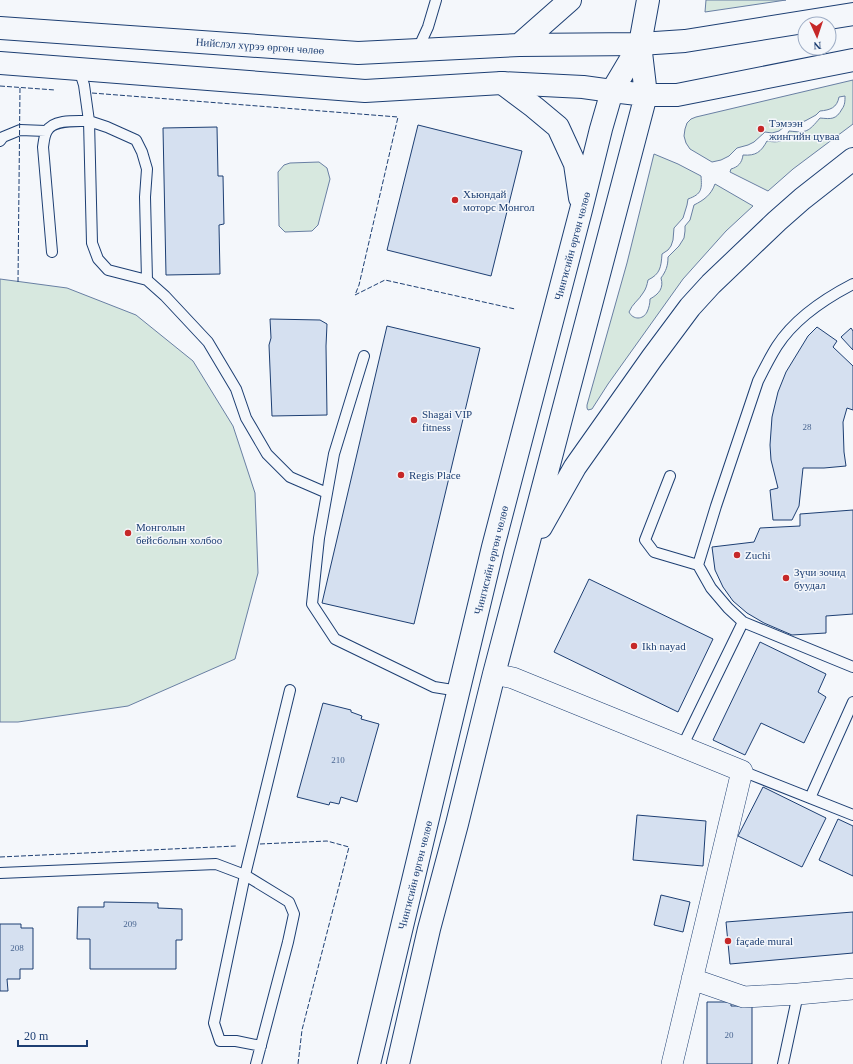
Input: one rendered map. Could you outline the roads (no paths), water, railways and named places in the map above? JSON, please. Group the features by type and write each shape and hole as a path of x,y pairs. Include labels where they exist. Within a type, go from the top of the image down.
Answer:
{"main road":[{"path":"519,45 570,0"},
{"path":"398,1064 429,929 458,824 494,674 646,95 640,44 648,0"},
{"path":"640,44 685,41 853,14"},
{"name":"Нийслэл хүрээ өргөн чөлөө","path":"0,28 358,53 519,45 640,44"},
{"name":"Чингисийн өргөн чөлөө","path":"369,1064 493,547 601,129 612,91 640,44"},
{"path":"0,63 365,91 502,83 583,87 646,95 677,95 853,60"},
{"path":"502,83 558,127 575,164 581,210"},
{"path":"526,554 575,467 690,307 711,284 777,221 802,199 853,159"}],"street":[{"path":"494,674 513,678 742,771 672,1064"},
{"path":"692,979 744,997 853,989"}],"lane":[{"path":"417,50 428,26 436,0"},
{"path":"79,69 84,85 89,121 92,243 98,259 108,270 147,280 165,296 208,342 236,389 246,418 267,454 290,477 328,493"},
{"path":"52,252 43,147 44,137 46,131 56,124 68,121 89,121 136,140 142,152 147,169 145,197 147,280"},
{"path":"0,141 3,137 20,130 46,131"},
{"path":"698,565 758,381 777,345 804,315 837,292 853,284"},
{"path":"364,356 334,454 319,538 312,604 335,639 434,687 459,691"},
{"path":"670,476 645,540 654,552 698,565 711,588 728,608 743,622 853,667"},
{"path":"682,747 743,622"},
{"path":"261,1046 220,1041 214,1023 245,875 290,690"},
{"path":"810,798 853,702"},
{"path":"742,771 853,815"},
{"path":"0,873 216,864 245,875 289,902 294,914 256,1064"},
{"path":"783,1064 798,994"}],"place":[{"name":"Тэмээн жингийн цуваа","path":"761,129"},
{"name":"Хьюндай моторс Монгол","path":"455,200"},
{"name":"Shagai VIP fitness","path":"414,420"},
{"name":"Regis Place","path":"401,475"},
{"name":"Монголын бейсболын холбоо","path":"128,533"},
{"name":"Zuchi","path":"737,555"},
{"name":"Зүчи зочид буудал","path":"786,578"},
{"name":"Ikh nayad","path":"634,646"},
{"name":"façade mural","path":"728,941"}]}
